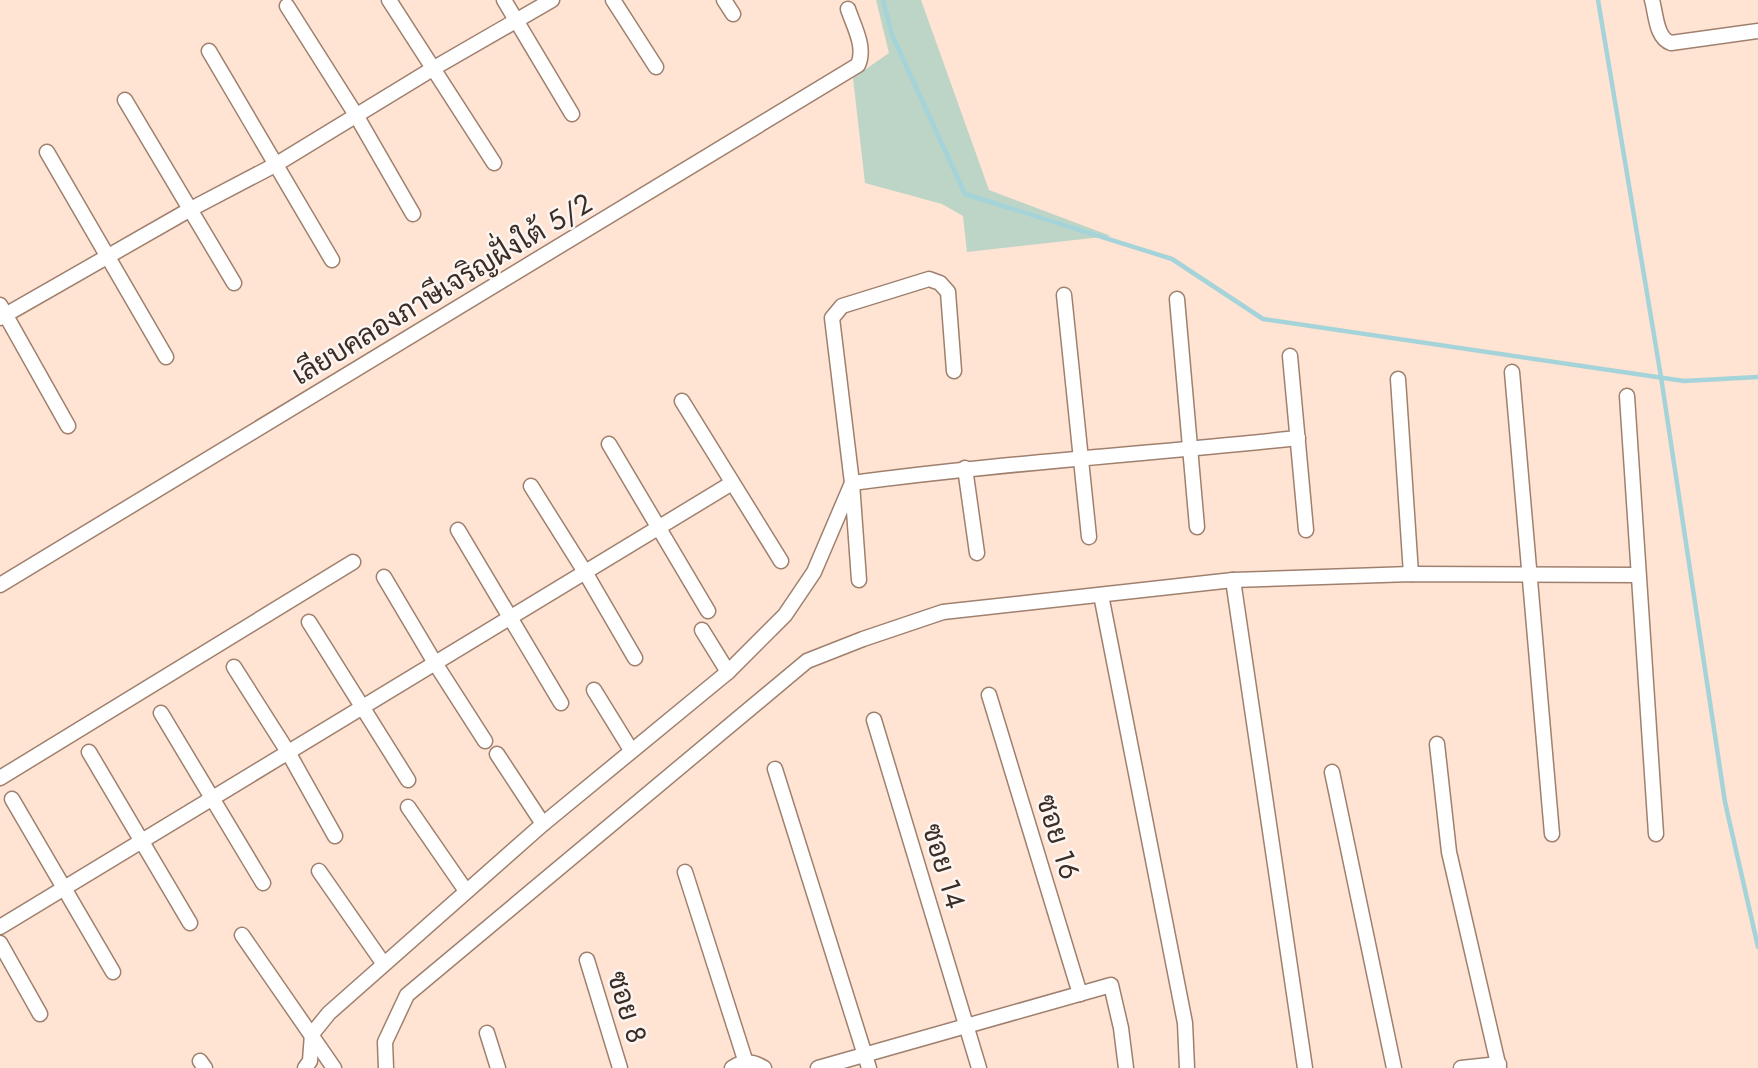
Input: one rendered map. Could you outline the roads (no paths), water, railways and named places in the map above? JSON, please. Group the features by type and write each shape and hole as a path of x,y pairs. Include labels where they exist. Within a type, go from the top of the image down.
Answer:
{"street":[{"path":"389,0 494,163"},
{"path":"504,0 572,114"},
{"path":"68,426 2,313 275,165 552,0"},
{"path":"613,0 656,67"},
{"path":"724,0 733,14"},
{"path":"1652,0 1660,34 1665,41 1671,43 1758,31"},
{"path":"287,6 356,115 413,214"},
{"name":"เลียบคลองภาษีเจริญฝั่งใต้ 5/2","path":"0,585 858,65 862,57 861,44 848,9"},
{"path":"209,51 332,260"},
{"path":"125,100 234,283"},
{"path":"47,152 166,357"},
{"path":"859,580 852,482 832,318 842,306 929,279 940,283 948,292 954,371"},
{"path":"1064,295 1088,537"},
{"path":"1177,299 1197,527"},
{"path":"1290,356 1306,530"},
{"path":"1512,372 1552,834"},
{"path":"1398,380 1411,574"},
{"path":"1627,396 1656,834"},
{"path":"682,401 781,561"},
{"path":"852,482 965,468 1189,450 1298,438"},
{"path":"609,444 708,611"},
{"path":"965,468 976,554"},
{"path":"305,1068 310,1061 312,1034 329,1013 543,824 727,673 785,615 814,572 852,482"},
{"path":"0,927 732,483"},
{"path":"531,486 635,658"},
{"path":"458,530 561,703"},
{"path":"0,778 353,562"},
{"path":"386,1068 385,1042 407,996 807,661 943,612 1234,580 1411,574 1638,575"},
{"path":"384,576 485,741"},
{"path":"1234,580 1305,1068"},
{"path":"1101,595 1185,1023 1186,1068"},
{"path":"309,622 408,780"},
{"path":"702,630 727,673"},
{"path":"234,667 288,752 335,836"},
{"path":"594,690 631,750"},
{"name":"ซอย 16","path":"989,695 1080,994"},
{"path":"161,713 263,883"},
{"name":"ซอย 14","path":"874,720 979,1068"},
{"path":"1437,744 1449,852 1499,1066 1461,1068"},
{"path":"89,752 190,923"},
{"path":"497,754 543,824"},
{"path":"775,769 867,1061"},
{"path":"1332,772 1394,1068"},
{"path":"12,799 113,972"},
{"path":"408,807 466,891"},
{"path":"319,871 383,963"},
{"path":"685,872 739,1065 758,1064 764,1068"},
{"path":"242,935 334,1068"},
{"path":"0,943 40,1014"},
{"name":"ซอย 8","path":"587,960 620,1068"},
{"path":"818,1068 867,1061 968,1027 1111,985 1121,1028 1126,1068"},
{"path":"487,1033 498,1068"}],"waterway":[{"path":"883,0 892,35 965,194 1172,259 1263,319 1684,381 1758,377"},
{"path":"1598,0 1661,377 1725,802 1758,947"}]}
